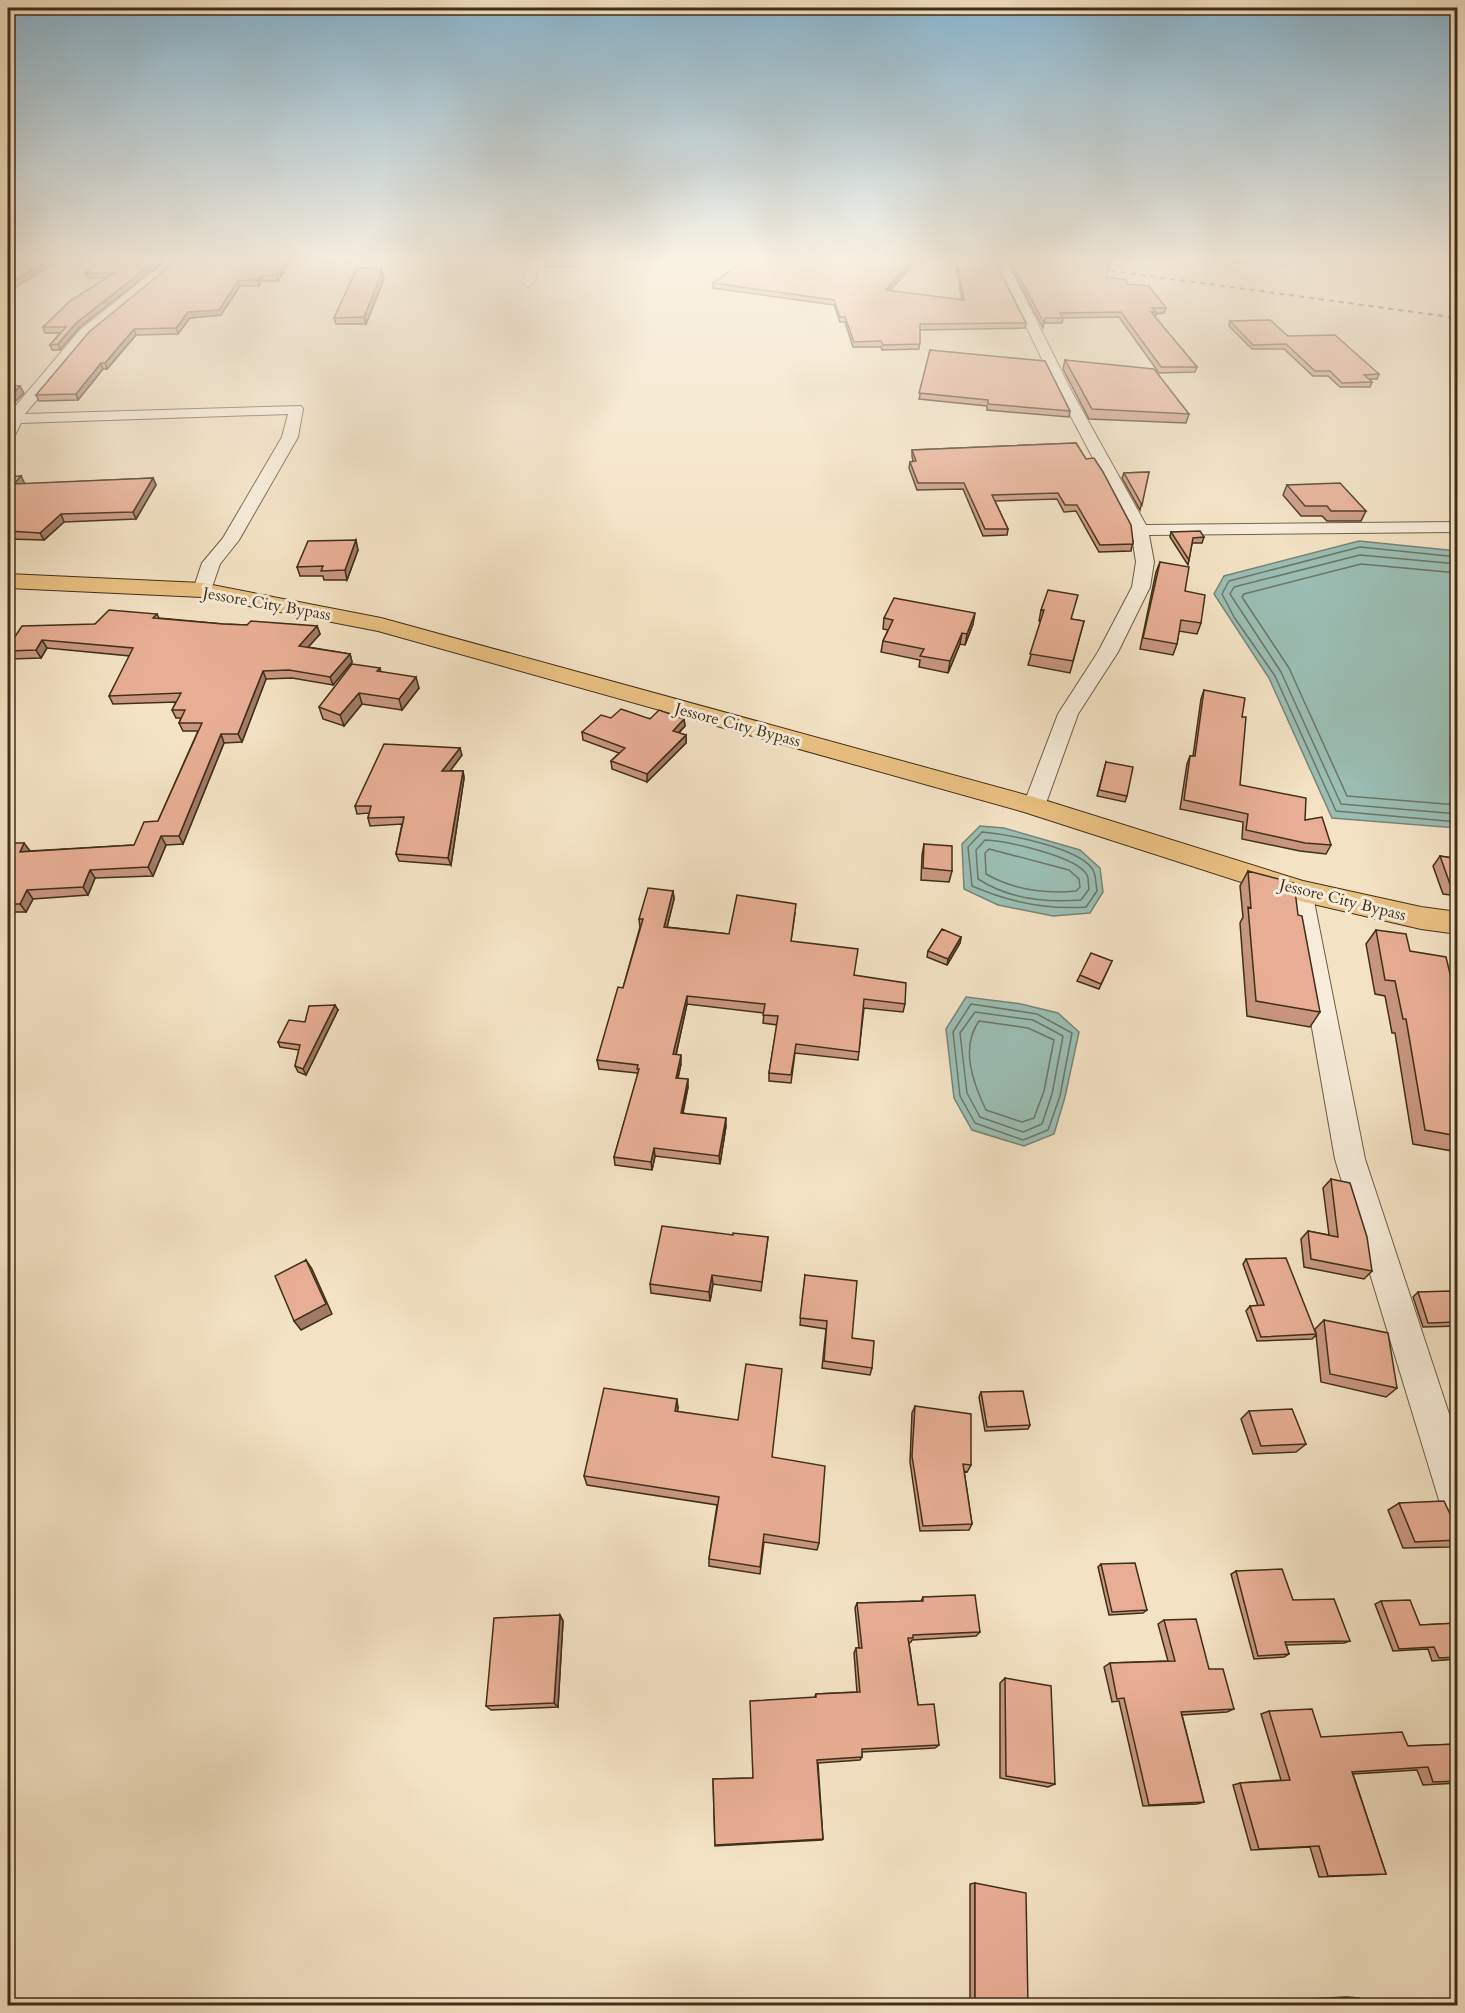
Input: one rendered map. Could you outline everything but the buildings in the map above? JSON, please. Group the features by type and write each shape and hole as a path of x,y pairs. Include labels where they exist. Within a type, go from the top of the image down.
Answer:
{"highway":[{"name":"Jessore City Bypass","path":"8,581 202,590 381,626 1034,806 1300,891 1421,918 1458,923"}],"street":[{"path":"8,435 20,410 67,354"},
{"path":"1034,806 1068,714 1108,652 1141,587 1145,562 1140,530 1046,354"},
{"path":"17,419 296,409 290,437 230,540 211,563 202,590"},
{"path":"1140,530 1458,527"},
{"path":"1300,891 1350,1159 1458,1500"}],"water":[{"path":"1359,541 1457,551 1457,828 1332,818 1269,678 1214,594 1224,576"},
{"path":"980,826 1004,828 1080,850 1100,868 1103,892 1090,913 1053,916 998,905 964,889 962,844"},
{"path":"966,997 1021,1004 1058,1013 1079,1032 1065,1097 1054,1134 1024,1146 972,1130 954,1098 946,1029"}]}
